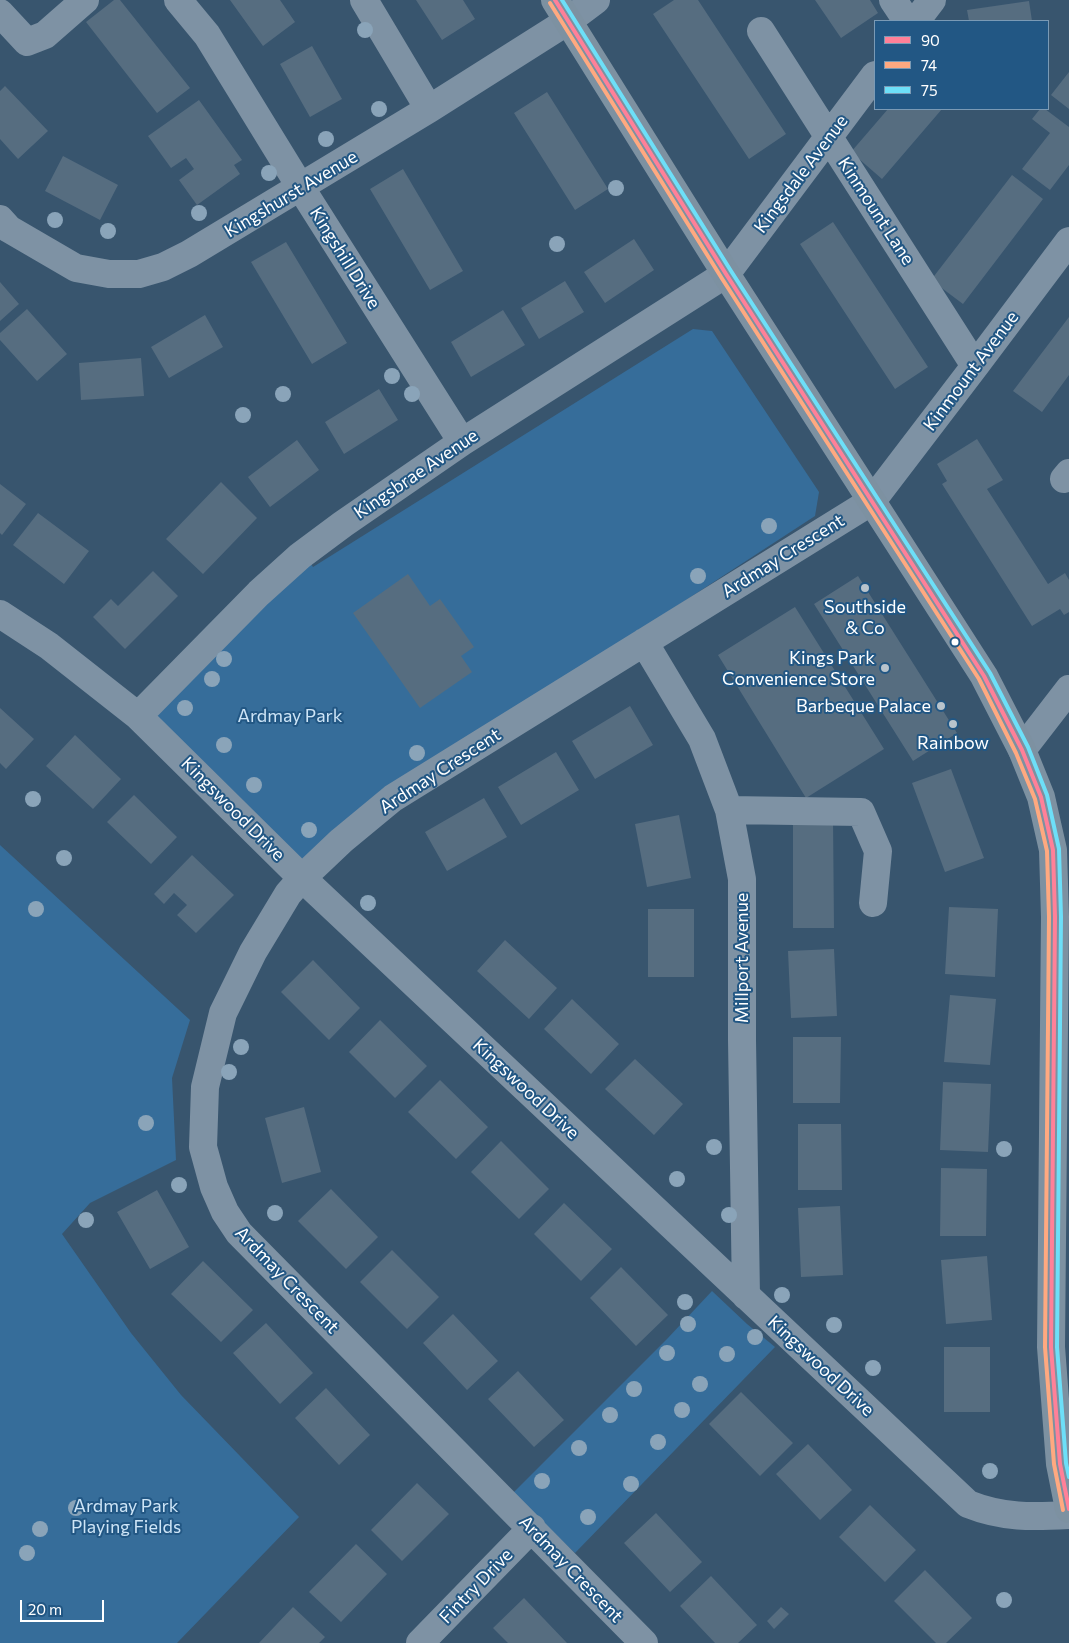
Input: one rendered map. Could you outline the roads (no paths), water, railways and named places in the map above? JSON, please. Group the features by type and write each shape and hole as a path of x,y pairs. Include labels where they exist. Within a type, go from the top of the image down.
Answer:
{"main road":[{"path":"561,10 726,274 984,676 1022,750 1041,797 1054,850 1062,917 1060,1464 1069,1509"}],"street":[{"path":"0,13 27,42 45,36 86,0"},
{"name":"Kingshill Drive","path":"178,0 207,35 301,188 462,442"},
{"path":"364,0 429,109"},
{"name":"Kingshurst Avenue","path":"3,228 76,268 110,274 139,274 163,267 190,254 429,109 561,10 596,0"},
{"path":"893,0 906,20"},
{"path":"917,20 932,0"},
{"name":"Kinmount Lane","path":"761,31 975,366"},
{"name":"Kingsdale Avenue","path":"726,274 874,76"},
{"name":"Kinmount Avenue","path":"872,501 1069,241"},
{"name":"Kingsbrae Avenue","path":"138,716 238,614 300,556 390,490 462,442 726,274"},
{"name":"Ardmay Crescent","path":"644,1643 238,1233 225,1212 214,1187 203,1147 205,1086 223,1013 253,952 288,894 302,878 342,841 393,798 872,501"},
{"name":"Kingswood Drive","path":"0,614 49,646 138,716 302,878 968,1504 1008,1516 1069,1515"},
{"name":"Millport Avenue","path":"644,642 702,739 729,810 742,879 742,1040 746,1296"},
{"path":"1022,750 1069,689"},
{"path":"729,810 861,812 878,852 873,903"},
{"name":"Fintry Drive","path":"420,1643 532,1528"}],"place":[{"name":"Southside & Co","path":"865,588"},
{"name":"Kings Park Convenience Store","path":"885,668"},
{"name":"Barbeque Palace","path":"941,706"},
{"name":"Rainbow","path":"953,724"}],"park label":[{"name":"Ardmay Park","path":"290,716"},
{"name":"Ardmay Park Playing Fields","path":"126,1516"}]}
